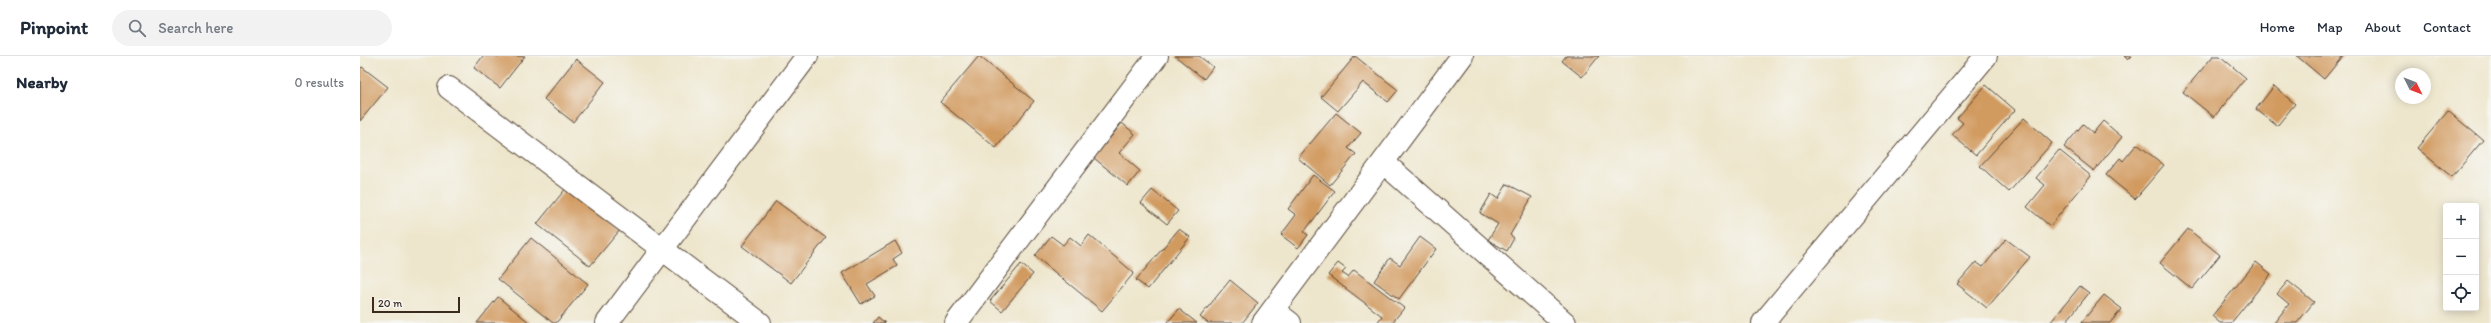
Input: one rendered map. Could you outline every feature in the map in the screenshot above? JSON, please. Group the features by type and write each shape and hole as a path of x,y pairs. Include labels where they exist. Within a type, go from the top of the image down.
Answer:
{"street":[{"path":"607,323 807,56"},
{"path":"956,323 1156,56"},
{"path":"1275,319 1383,162 1462,56"},
{"path":"1763,323 1986,56"},
{"path":"449,88 760,323"},
{"path":"1383,162 1565,323"}],"building":[{"path":"483,56 525,56 500,88 474,68"},
{"path":"979,56 1034,101 996,148 940,102"},
{"path":"1175,56 1199,56 1213,67 1204,79"},
{"path":"1355,56 1398,90 1388,102 1363,82 1338,111 1321,97"},
{"path":"1566,56 1599,56 1582,77 1562,61"},
{"path":"2124,56 2132,56 2128,60"},
{"path":"2213,56 2220,56 2246,78 2214,117 2183,92"},
{"path":"2297,56 2343,56 2324,79"},
{"path":"576,59 605,82 573,122 544,99"},
{"path":"362,67 388,87 360,121 360,69"},
{"path":"1986,85 2015,110 1976,155 1952,135 1963,123 1957,118"},
{"path":"2274,86 2295,104 2277,126 2256,109"},
{"path":"2448,111 2483,140 2452,177 2417,148"},
{"path":"1336,113 1361,133 1348,148 1356,154 1330,185 1298,158"},
{"path":"2024,118 2052,143 2009,192 1980,166"},
{"path":"2103,121 2122,137 2094,171 2064,147 2083,124 2093,133"},
{"path":"1122,123 1135,134 1119,153 1140,171 1128,186 1094,158"},
{"path":"2137,144 2164,165 2135,199 2106,175 2120,158 2123,161"},
{"path":"2059,150 2091,176 2050,226 2027,207 2045,185 2036,178"},
{"path":"1313,175 1335,191 1304,232 1308,235 1298,248 1281,235 1296,215 1288,209"},
{"path":"1507,184 1532,197 1510,235 1514,238 1507,251 1488,240 1498,224 1480,213 1491,194 1498,199"},
{"path":"567,187 620,230 590,266 537,224"},
{"path":"1152,190 1178,211 1167,224 1141,203"},
{"path":"776,201 826,238 791,283 742,246"},
{"path":"1179,229 1190,237 1148,289 1136,280"},
{"path":"2188,229 2220,255 2192,289 2160,263"},
{"path":"1089,235 1134,273 1102,311 1035,256 1051,236 1063,245 1070,237 1081,246"},
{"path":"1420,237 1436,249 1399,299 1374,281 1390,258 1400,265"},
{"path":"531,238 588,284 556,323 553,323 498,279"},
{"path":"2006,239 2030,257 1987,308 1957,284 1976,262 1983,267"},
{"path":"895,241 902,253 893,259 897,266 867,284 875,296 861,304 842,273"},
{"path":"2256,262 2271,274 2231,323 2220,323 2212,316"},
{"path":"1338,263 1346,269 1342,273 1348,277 1354,270 1404,308 1392,323 1377,323 1382,316 1328,275"},
{"path":"1021,264 1033,274 1002,311 990,301"},
{"path":"1230,280 1258,303 1242,323 1208,323 1200,317"},
{"path":"2288,281 2314,302 2297,323 2274,323 2289,304 2277,294"},
{"path":"2080,286 2089,293 2065,323 2050,323"},
{"path":"2104,295 2122,309 2110,323 2081,323"},
{"path":"498,297 530,323 477,323"},
{"path":"1179,309 1197,323 1167,323"},
{"path":"878,317 885,323 873,323"}]}
